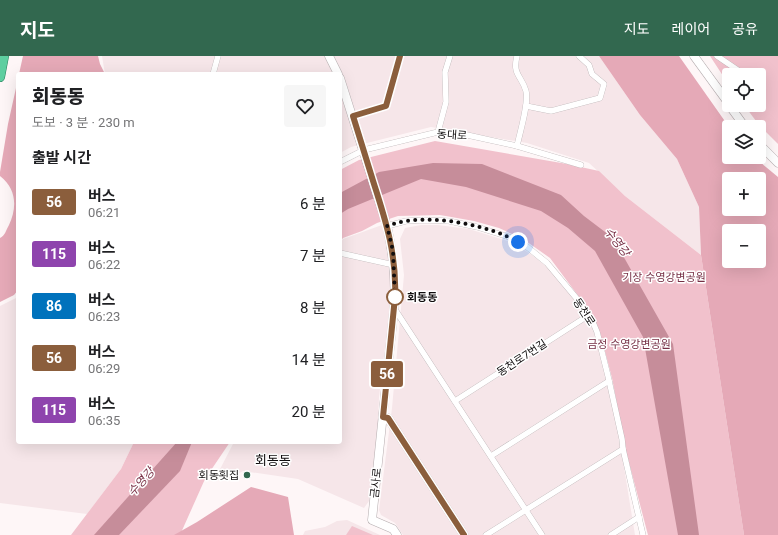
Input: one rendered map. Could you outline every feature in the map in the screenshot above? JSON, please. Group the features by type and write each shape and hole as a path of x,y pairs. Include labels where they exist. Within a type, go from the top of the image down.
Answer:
{"highway":[{"path":"0,77 4,56"}],"main road":[{"path":"328,56 337,72"},
{"path":"694,56 722,95"},
{"path":"342,84 387,224 393,251 395,287 394,308 383,417 388,418 464,535"},
{"path":"766,151 778,163"},
{"name":"금사로","path":"383,417 372,520 393,529 397,535"}],"street":[{"path":"214,72 218,56"},
{"path":"353,116 386,106 400,56"},
{"path":"438,132 446,102 445,72 450,56"},
{"path":"517,56 515,69 526,91 526,106 517,146"},
{"path":"526,106 551,111 600,98 604,84 592,74 589,64 580,56"},
{"path":"717,56 735,68"},
{"name":"동대로","path":"342,161 438,132 467,135 517,146 581,165"},
{"name":"동천로","path":"387,224 406,221 449,221 477,227 509,237 526,246 547,263 583,306 589,315 599,337 643,535"},
{"path":"342,253 394,265"},
{"path":"394,308 542,535"},
{"name":"동천로7번길","path":"455,401 589,315"},
{"path":"491,456 609,381"},
{"path":"486,535 623,449"},
{"path":"611,535 639,517"}],"shaded area":[{"path":"23,56 98,56 104,72 19,72"},
{"path":"102,56 599,56 640,115 677,159 699,207 701,255 625,196 589,163 527,143 431,127 351,147 342,152 342,72 105,72"},
{"path":"599,56 679,56 724,120 722,120 722,164 762,164 778,177 778,535 744,535 701,255 699,207 677,159 640,115"},
{"path":"16,88 16,292 0,302 0,238 4,234 12,219 14,205 14,199 10,187 0,176 8,124"},
{"name":"수영강","path":"433,163 482,164 561,195 584,216 613,238 673,344 699,535 678,535 643,337 595,251 568,228 541,211 466,187 421,179 342,213 342,192 379,172"},
{"path":"382,225 388,231 392,275 389,315 379,397 377,445 369,501 364,508 298,479 243,471 228,480 218,480 218,473 233,444 342,444 343,239"},
{"path":"421,225 438,225 469,229 514,243 539,260 553,273 591,321 596,334 618,430 635,535 403,535 395,523 381,515 379,510 392,408 404,275 400,239 405,228"},
{"path":"16,298 16,444 133,444 121,469 87,514 0,503 0,306"},
{"name":"수영강","path":"175,444 191,444 180,471 119,535 94,535"},
{"path":"251,487 288,497 294,535 174,535 197,522"},
{"path":"347,520 380,535 303,535 305,531 325,527 337,521"}],"green space":[{"path":"710,56 778,56 778,144 766,132 766,120 755,120 749,112 766,112 766,68 722,68 722,74"},
{"path":"435,141 599,171 625,196 701,255 744,535 648,535 626,451 612,378 594,317 550,258 523,239 499,228 474,221 440,215 398,216 377,223 342,239 342,169 359,160"},
{"path":"133,444 229,444 205,479 180,535 71,535 121,469"},
{"path":"352,526 373,535 346,535"}],"bus line":[{"name":"56","path":"400,56 386,106 353,116 387,226 393,251 395,297 383,417 388,418 464,535"}],"place":[{"name":"회동동","path":"395,297"},
{"name":"회동횟집","path":"247,475"}],"district":[{"name":"회동동","path":"273,460"}],"route":[{"path":"395,297 393,251 387,226 406,221 449,221 477,227 509,237 518,242"}],"park label":[{"name":"기장 수영강변공원","path":"664,277"},
{"name":"금정 수영강변공원","path":"629,344"}]}
